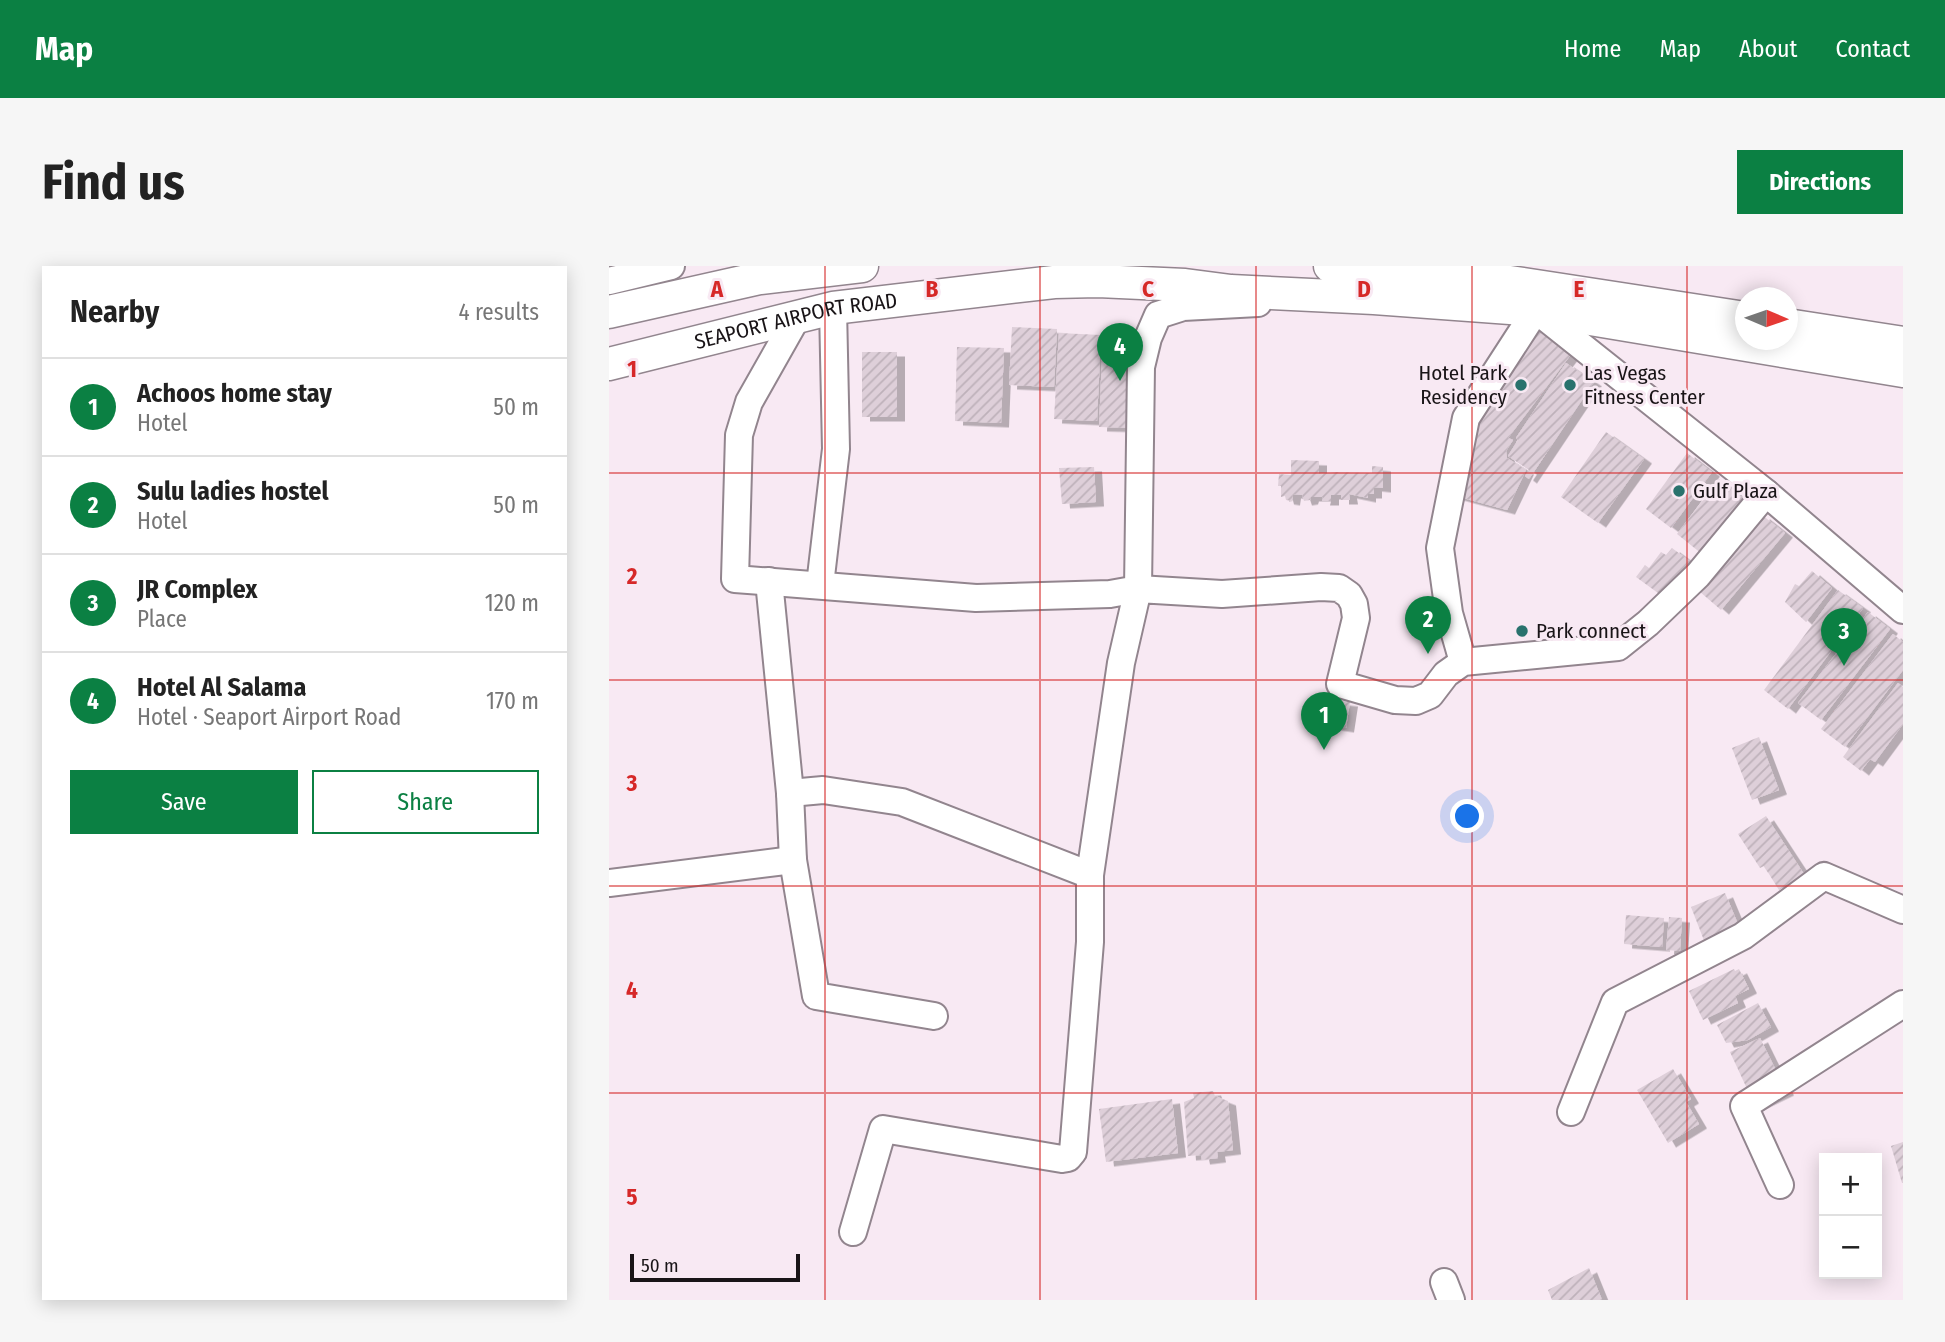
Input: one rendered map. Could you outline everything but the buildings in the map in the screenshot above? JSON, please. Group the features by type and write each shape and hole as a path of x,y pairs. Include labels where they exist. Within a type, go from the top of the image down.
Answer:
{"main road":[{"name":"SEAPORT AIRPORT ROAD","path":"609,312 760,278 862,266"},
{"path":"1330,266 1503,281 1735,316"},
{"name":"SEAPORT AIRPORT ROAD","path":"609,364 833,308 1054,282 1187,275 1231,291 1536,310 1896,359"},
{"path":"1798,328 1896,359 1903,326"}],"street":[{"path":"609,281 671,266"},
{"path":"853,1232 883,1129 1062,1159 1071,1156 1086,995 1090,875 1121,663 1138,589 1141,367 1148,338 1158,315 1183,307 1254,304 1290,294"},
{"path":"820,585 836,449 833,308"},
{"path":"1464,662 1449,613 1440,548 1466,418 1536,310 1766,493 1903,610"},
{"path":"797,317 749,402 739,435 735,579 976,598 1110,594 1138,589 1222,594 1339,588 1349,595 1354,604 1356,618 1340,684 1395,700 1416,701 1430,695 1446,674 1464,662 1618,647 1648,623 1698,575 1766,493"},
{"path":"769,581 790,793 793,860 816,996 934,1016"},
{"path":"790,793 823,790 902,803 1090,875"},
{"path":"609,884 793,860"},
{"path":"1571,1112 1615,1002 1743,936 1824,876 1903,910"},
{"path":"1780,1185 1744,1106 1903,1004"}],"place":[{"name":"Hotel Al Salama","path":"1120,381"},
{"name":"Hotel Park Residency","path":"1521,385"},
{"name":"Las Vegas Fitness Center","path":"1570,385"},
{"name":"Gulf Plaza","path":"1679,491"},
{"name":"Park connect","path":"1522,631"},
{"name":"Sulu ladies hostel","path":"1428,654"},
{"name":"JR Complex","path":"1844,666"},
{"name":"Achoos home stay","path":"1324,750"}]}
